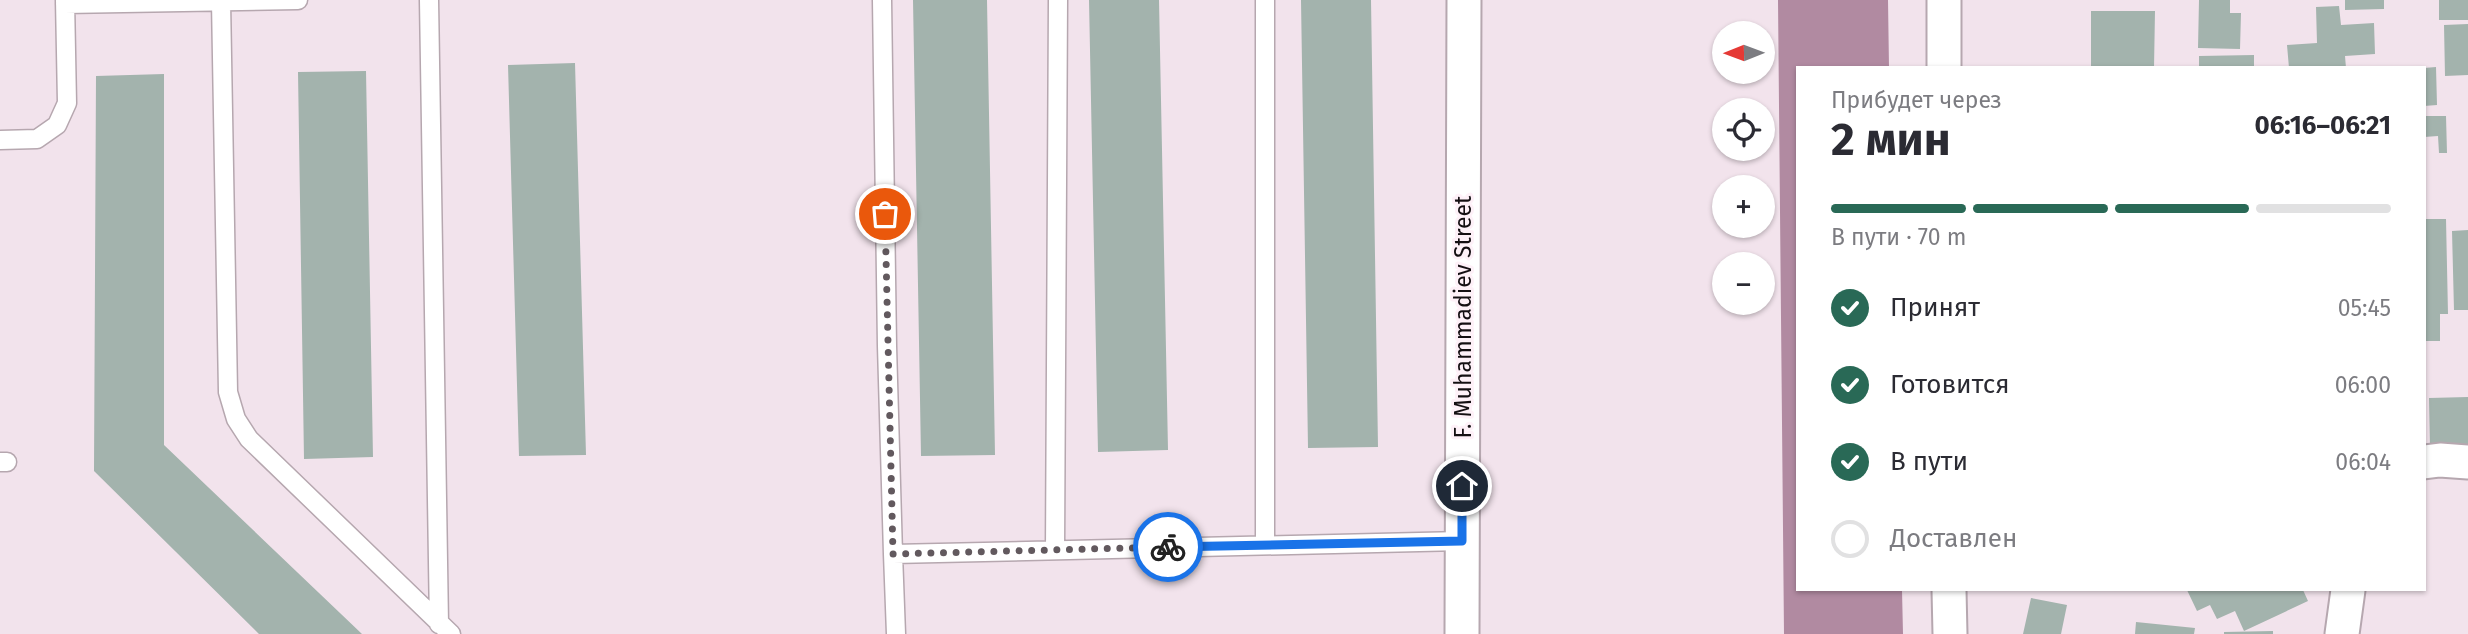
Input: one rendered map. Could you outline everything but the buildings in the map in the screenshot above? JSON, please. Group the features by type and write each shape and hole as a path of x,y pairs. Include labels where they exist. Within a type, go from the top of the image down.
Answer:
{"street":[{"name":"F. Muhammadiev Street","path":"1462,634 1464,0"},
{"path":"1944,0 1944,66"},
{"path":"2426,462 2468,462"},
{"path":"1949,591 1950,634"},
{"path":"2342,634 2348,591"}],"lane":[{"path":"0,140 37,139 57,125 67,103 65,2 298,0"},
{"path":"429,0 445,629"},
{"path":"882,0 887,345 896,634"},
{"path":"1055,550 1058,0"},
{"path":"1265,0 1265,545"},
{"path":"221,1 228,392 236,419 249,439 445,629"},
{"path":"893,554 1462,541"}],"shaded area":[{"path":"1778,0 1888,0 1889,66 1796,66 1796,591 1902,591 1903,634 1784,634"}],"way so far":[{"path":"885,214 893,554 1168,547"}],"route":[{"path":"1168,547 1462,541 1462,486"}]}
